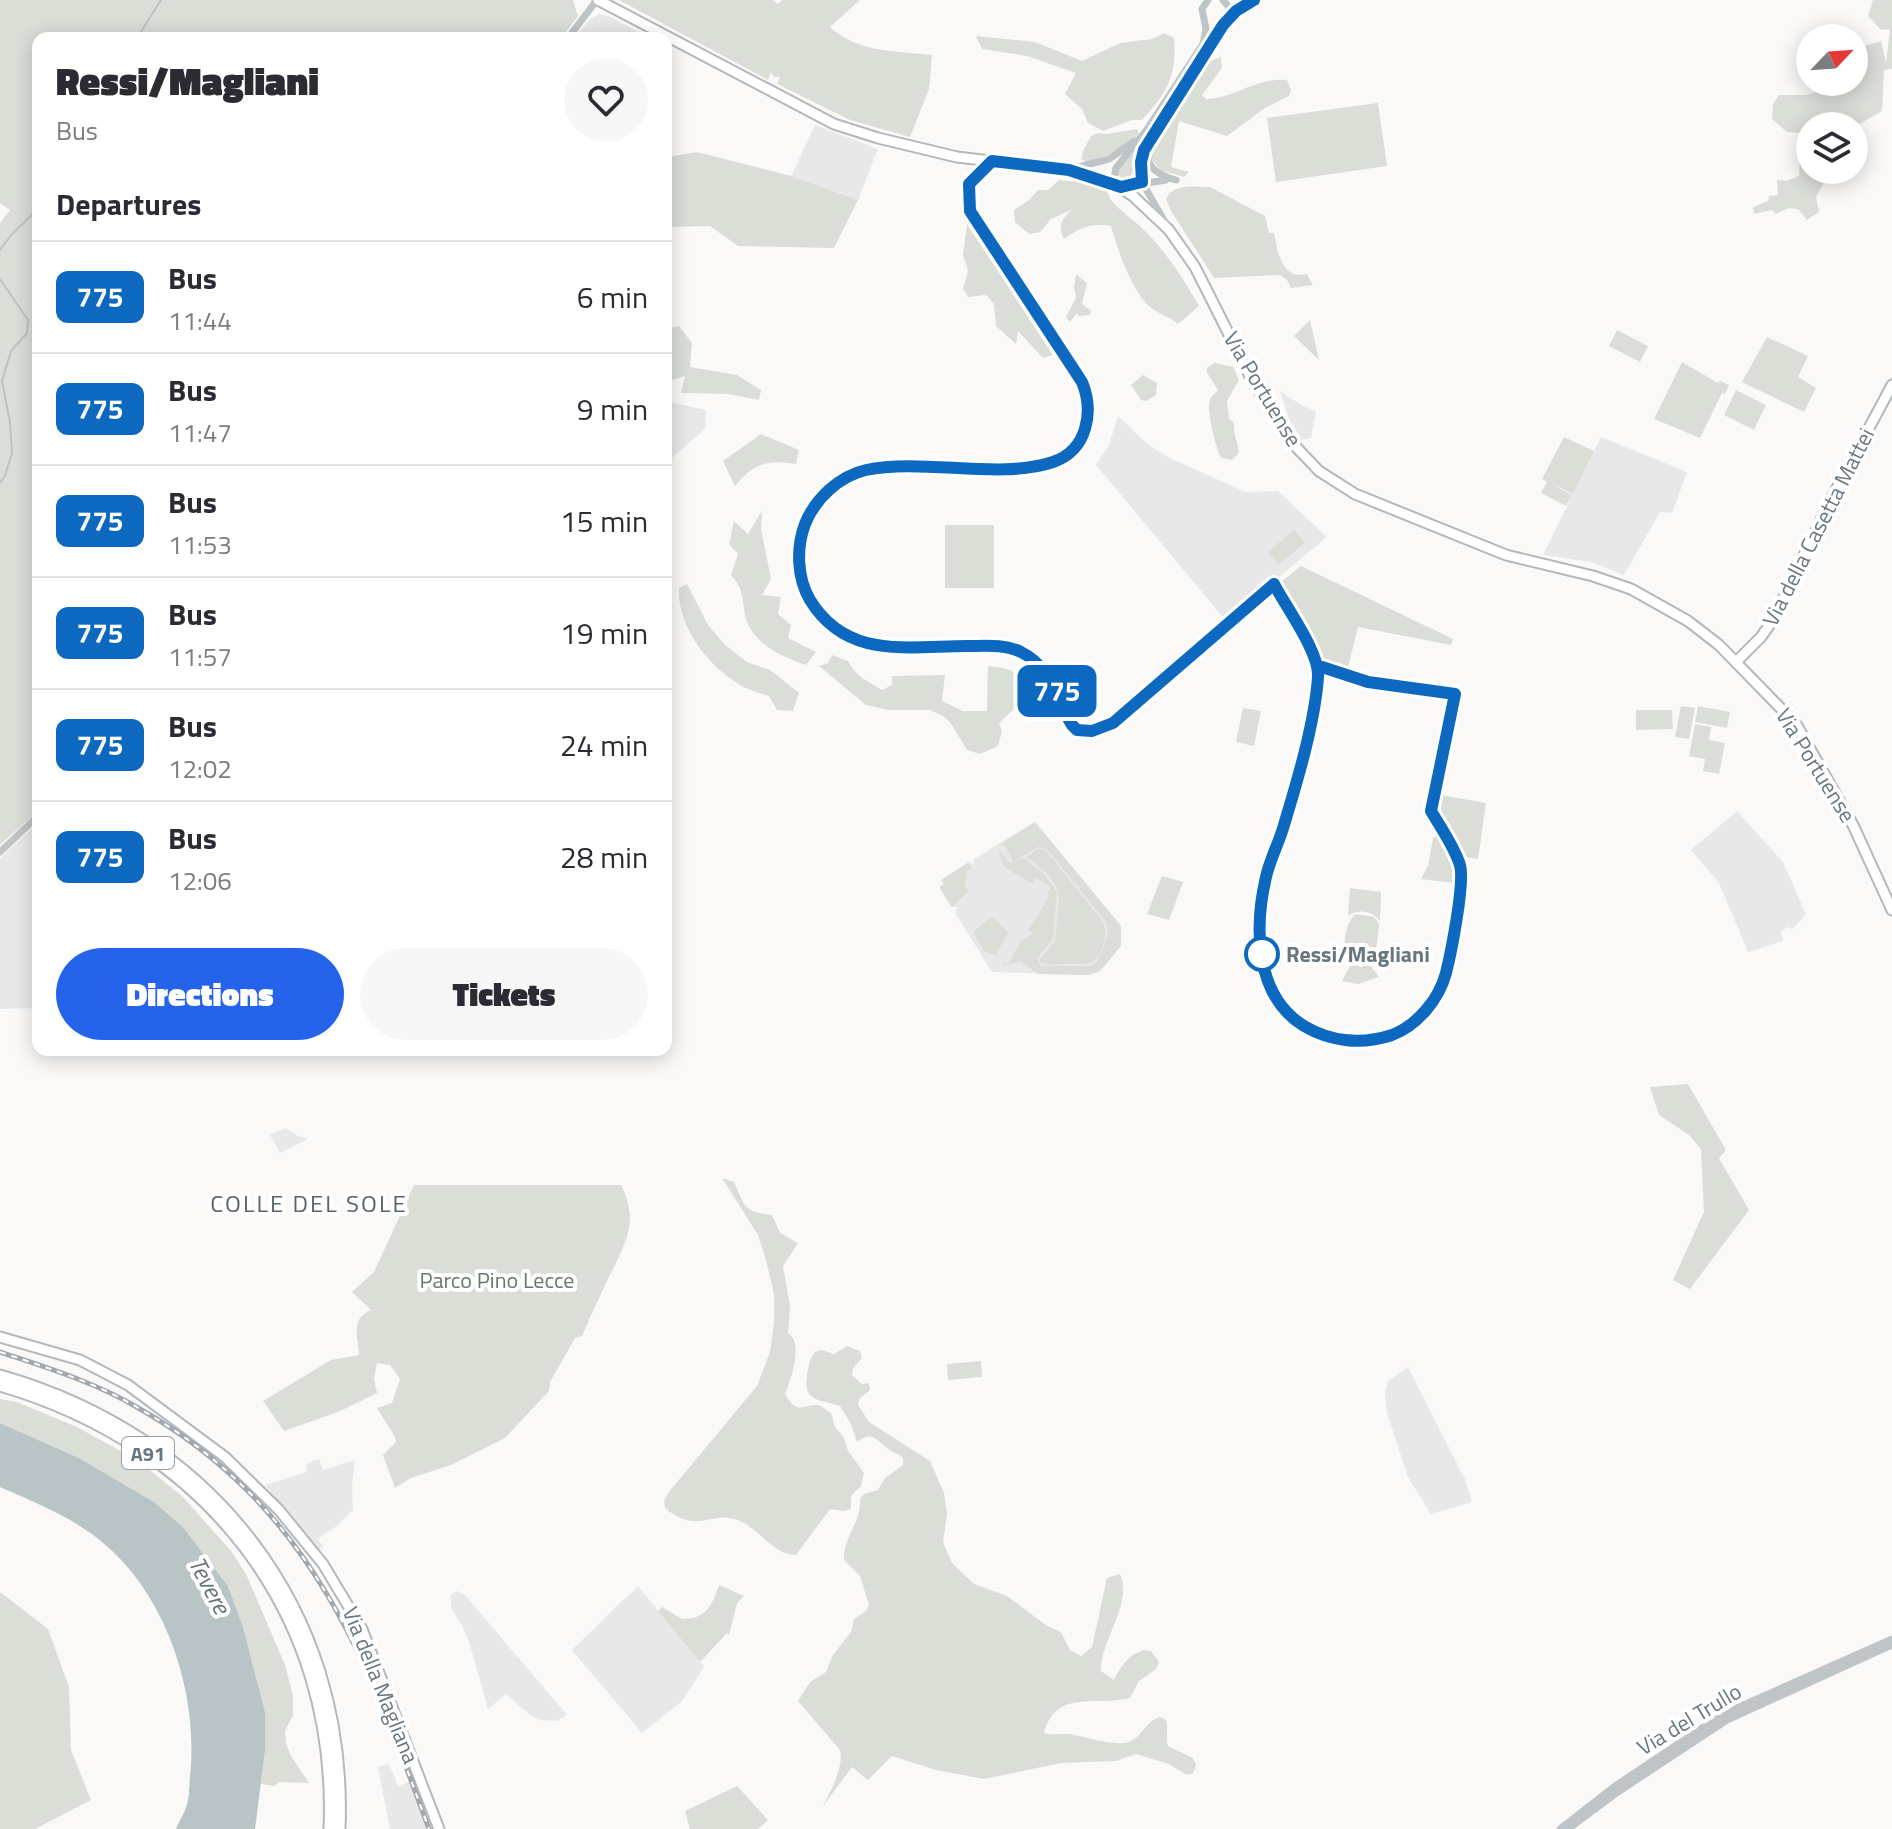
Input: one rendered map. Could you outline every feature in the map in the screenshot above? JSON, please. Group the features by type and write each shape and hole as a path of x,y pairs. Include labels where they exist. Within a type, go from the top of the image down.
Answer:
{"highway":[{"name":"A91","path":"0,1376 82,1405 116,1423 161,1451 218,1502 265,1569 308,1666 333,1763 339,1829"},
{"name":"A91","path":"0,1385 71,1409 144,1450 180,1478 213,1510 265,1569"},
{"name":"A91","path":"330,1829 333,1763"}],"main road":[{"name":"Via Portuense","path":"597,0 658,32"},
{"name":"Via Portuense","path":"672,39 834,124 957,157 1069,170 1117,185 1147,206 1169,230 1202,280 1254,384 1292,442 1316,469 1355,494 1506,555 1593,576 1631,589 1695,625 1786,712 1802,735 1860,838 1892,910"},
{"name":"Via della Casetta Mattei","path":"1736,662 1770,625 1831,499 1892,385"},
{"name":"Via della Magliana","path":"0,1337 80,1360 119,1378 214,1449 279,1510 328,1570 362,1629 439,1829"}],"street":[{"path":"573,32 597,0"},
{"path":"1150,142 1147,154 1152,168 1159,175 1176,180 1117,185 1116,168 1146,131 1203,44 1206,33 1202,9 1208,0"},
{"path":"1223,0 1229,7 1229,18"},
{"path":"1169,230 1142,182 1141,162 1150,142 1223,25 1254,0"},
{"path":"1204,21 1210,26 1223,25"},
{"path":"1069,170 1115,156 1146,131"},
{"path":"0,852 32,822"},
{"name":"Via del Trullo","path":"1560,1829 1615,1786 1715,1719 1892,1639"},
{"name":"Via del Trullo","path":"1568,1829 1727,1720 1892,1645"}],"shaded area":[{"path":"600,14 608,16 639,32 580,32 590,19"},
{"path":"815,125 878,149 858,200 791,176"},
{"path":"1280,391 1316,411 1311,438 1301,440 1291,425"},
{"path":"672,402 706,410 705,429 672,458"},
{"path":"1118,416 1149,445 1168,457 1245,492 1278,491 1327,537 1226,621 1096,465 1109,445"},
{"path":"1601,437 1687,472 1672,513 1660,512 1624,575 1591,562 1543,555"},
{"path":"1737,811 1783,862 1806,914 1793,929 1787,927 1781,932 1783,941 1748,952 1719,883 1691,850"},
{"path":"1035,822 1121,926 1121,946 1100,971 1088,975 992,972 955,913 957,907 951,907 939,887 944,884 941,880 969,862 974,865 974,859"},
{"path":"32,829 32,1008 0,1009 0,858"},
{"path":"285,1128 308,1139 280,1153 270,1135"},
{"path":"1408,1367 1465,1479 1472,1502 1431,1514 1408,1477 1387,1413 1385,1393 1388,1381"},
{"path":"319,1459 323,1470 355,1460 353,1510 320,1537 323,1547 319,1550 265,1485 307,1472 306,1464"},
{"path":"638,1586 704,1667 682,1701 642,1733 572,1650"},
{"path":"457,1591 465,1595 567,1715 557,1721 541,1720 531,1716 506,1694 488,1709 470,1645 451,1608 451,1595"},
{"path":"389,1764 398,1786 415,1780 434,1829 390,1829 378,1767"}],"green space":[{"path":"0,0 573,0 578,16 566,32 32,32 32,816 0,845 0,223 10,210 0,203"},
{"path":"619,0 773,0 778,4 782,0 860,0 830,27 841,36 865,46 932,55 929,89 910,137 850,120 777,84 780,77 774,77 771,72 768,80"},
{"path":"1873,0 1892,0 1892,69 1884,70 1882,111 1868,119 1868,112 1796,112 1796,132 1787,132 1772,119 1773,104 1779,95 1868,96 1868,45 1881,41 1886,63 1890,29 1881,30 1868,16"},
{"path":"1164,33 1174,38 1175,51 1172,74 1164,92 1142,120 1132,120 1103,131 1088,123 1082,109 1065,94 1076,73 1027,56 982,49 976,36 1035,42 1082,61 1120,43 1152,39"},
{"path":"1221,57 1222,68 1202,95 1206,99 1275,80 1287,80 1291,90 1289,96 1265,108 1227,136 1179,121 1171,167 1189,172 1184,177 1160,170 1152,159 1164,125 1198,73 1208,63"},
{"path":"1378,103 1387,166 1276,182 1267,118"},
{"path":"1137,129 1139,134 1120,149 1089,163 1081,159 1091,136"},
{"path":"1141,145 1136,178 1129,182 1117,175 1120,166"},
{"path":"697,152 791,176 858,200 834,248 738,246 710,226 672,227 673,156"},
{"path":"1796,177 1796,184 1823,184 1816,197 1819,212 1807,220 1798,209 1789,208 1776,214 1772,210 1754,214 1753,207 1768,201 1769,196 1778,195 1777,180"},
{"path":"1059,180 1092,183 1105,189 1116,205 1160,248 1199,306 1178,324 1149,306 1129,277 1111,226 1086,227 1064,239 1062,223 1071,210 1051,219 1040,232 1029,234 1015,222 1014,210 1038,190 1048,190"},
{"path":"1210,187 1265,216 1269,233 1274,233 1279,256 1286,269 1298,275 1307,274 1313,285 1291,288 1280,275 1214,278 1166,199 1179,188"},
{"path":"967,224 1053,355 1043,358 1018,331 1016,344 996,326 994,304 986,295 968,297 963,289 968,271 963,255"},
{"path":"1076,274 1087,283 1082,304 1091,311 1090,315 1078,316 1077,313 1070,322 1066,317 1076,298"},
{"path":"1310,320 1319,360 1294,336"},
{"path":"679,326 692,343 690,367 737,375 761,390 759,400 729,394 681,393 685,376 672,380 672,328"},
{"path":"1617,330 1648,346 1640,362 1609,346"},
{"path":"1767,337 1808,356 1798,377 1816,388 1804,412 1742,382"},
{"path":"1682,362 1718,383 1729,385 1700,438 1654,419"},
{"path":"1215,363 1233,367 1239,380 1227,401 1238,446 1238,454 1232,460 1222,458 1210,420 1210,400 1218,390 1206,371"},
{"path":"1143,375 1157,383 1156,395 1146,401 1141,400 1131,385"},
{"path":"1736,390 1766,405 1754,430 1724,415"},
{"path":"761,434 799,450 796,464 777,462 761,465 735,486 723,461"},
{"path":"1564,437 1594,451 1573,494 1552,484 1572,495 1566,506 1541,493 1547,482 1542,479"},
{"path":"762,511 761,529 771,579 762,595 781,597 778,614 791,625 788,638 816,652 806,665 769,648 754,634 748,625 740,589 731,575 738,554 729,544 734,521 748,534"},
{"path":"945,525 994,525 994,588 945,588"},
{"path":"1294,530 1305,543 1278,565 1268,552"},
{"path":"1301,566 1453,639 1451,645 1358,627 1348,667 1325,661 1315,651 1279,586"},
{"path":"687,584 708,625 725,645 747,662 770,670 799,693 793,711 777,710 769,696 740,685 706,656 683,617 679,588"},
{"path":"832,655 848,661 859,675 882,690 892,685 892,676 945,675 942,701 963,711 987,711 988,666 1014,672 1036,688 999,723 1002,731 998,746 980,754 967,750 950,722 930,710 888,710 866,705 819,666 828,663"},
{"path":"1681,706 1695,708 1689,739 1675,737"},
{"path":"1698,706 1730,712 1727,728 1695,722"},
{"path":"1243,708 1261,711 1254,746 1236,742"},
{"path":"1636,710 1672,710 1673,729 1636,730"},
{"path":"1695,724 1711,727 1709,740 1725,743 1719,774 1703,771 1705,759 1689,756"},
{"path":"1441,795 1486,803 1478,859 1463,857 1454,842 1443,820"},
{"path":"1035,822 1121,926 1121,946 1100,971 1088,975 1038,974 1020,961 1002,966 1008,964 1021,941 1033,933 1028,930 1050,895 1051,887 1036,878 1033,884 1004,867 998,848 1010,863 1013,862 1004,845 998,846","holes":["1038,847 1046,848 1106,922 1108,934 1104,946 1091,966 1040,966 1038,957 1053,939 1057,892 1043,873 1024,858 1013,862"]},
{"path":"1437,836 1453,864 1455,883 1421,879 1428,866 1433,838"},
{"path":"1038,849 1045,849 1103,922 1104,944 1092,963 1045,965 1040,962 1055,941 1059,897 1051,879 1026,857"},
{"path":"968,863 972,868 967,871 965,888 969,891 952,907 940,887 944,884 941,880"},
{"path":"1162,876 1183,882 1169,920 1147,914"},
{"path":"1350,888 1381,892 1380,921 1365,912 1348,916"},
{"path":"1356,914 1374,917 1379,924 1374,954 1359,963 1360,953 1365,949 1363,945 1356,947 1359,953 1357,963 1346,956 1345,945 1347,927"},
{"path":"992,916 1008,932 996,955 984,951 973,932"},
{"path":"1351,964 1361,967 1369,964 1379,977 1358,984 1342,981"},
{"path":"1688,1084 1726,1150 1719,1158 1749,1210 1690,1289 1673,1280 1704,1212 1701,1149 1689,1135 1659,1115 1650,1087"},
{"path":"722,1178 734,1182 750,1210 772,1215 780,1233 798,1243 783,1266 790,1306 788,1333 793,1338 796,1353 785,1394 796,1407 819,1405 831,1413 848,1451 864,1473 861,1486 851,1496 851,1509 830,1509 796,1555 774,1547 749,1526 732,1518 688,1520 665,1508 668,1493 757,1386 770,1352 774,1294 766,1260 758,1235"},
{"name":"Parco Pino Lecce","path":"414,1185 621,1185 627,1198 630,1222 625,1244 582,1336 575,1338 550,1382 549,1391 505,1438 451,1465 411,1478 395,1488 383,1455 396,1442 395,1437 377,1408 392,1403 400,1379 390,1365 377,1363 374,1379 377,1393 338,1412 284,1431 263,1401 331,1360 359,1355 358,1323 371,1310 352,1292 374,1272"},
{"path":"847,1346 860,1351 862,1358 853,1368 852,1375 862,1384 869,1383 870,1390 859,1399 858,1405 869,1422 930,1461 944,1493 947,1514 943,1542 952,1563 974,1584 1007,1596 1047,1626 1061,1632 1070,1650 1081,1656 1092,1647 1107,1578 1120,1574 1122,1598 1105,1647 1101,1671 1114,1680 1126,1662 1144,1650 1151,1651 1159,1662 1156,1669 1139,1681 1130,1698 1079,1702 1058,1710 1044,1733 1125,1743 1160,1717 1166,1720 1168,1746 1193,1758 1196,1765 1193,1773 1187,1775 1169,1764 1136,1754 1116,1761 1061,1763 984,1779 936,1770 892,1756 868,1780 852,1767 823,1806 838,1771 840,1750 798,1701 810,1682 826,1672 833,1655 851,1632 854,1619 869,1605 860,1576 844,1560 844,1552 858,1514 860,1499 864,1494 878,1490 885,1478 903,1465 903,1458 875,1438 866,1437 857,1442 840,1406 815,1399 808,1392 808,1367 815,1352 821,1350 834,1354"},
{"path":"981,1361 982,1377 948,1380 947,1364"},
{"path":"0,1399 17,1402 77,1427 137,1460 182,1496 232,1552 247,1576 285,1665 293,1696 293,1715 285,1731 286,1744 309,1783 261,1784 265,1712 243,1627 228,1586 183,1527 154,1502 79,1458 0,1423"},
{"path":"719,1585 744,1596 737,1603 729,1635 727,1633 700,1662 658,1611 662,1607 682,1619 697,1617 711,1605"},
{"path":"0,1592 48,1629 69,1687 71,1750 91,1800 35,1829 0,1829"},
{"path":"737,1786 768,1820 758,1829 690,1829 685,1811"}],"water":[{"name":"Tevere","path":"0,1423 79,1458 154,1502 183,1527 228,1586 243,1627 265,1712 265,1751 255,1829 176,1829 189,1795 189,1713 174,1648 161,1618 125,1564 102,1542 66,1518 0,1487"}],"waterway":[{"path":"141,32 161,0"},
{"path":"0,250 32,215"},
{"path":"0,279 28,320 27,333 11,351 2,381 12,453 0,483"}],"railway":[{"path":"0,1352 72,1377 124,1400 199,1448 248,1491 290,1539 325,1590 355,1646 429,1829"}],"bus line":[{"name":"775","path":"1254,0 1236,11 1223,25 1155,132 1142,155 1142,182 1121,187 1069,170 992,161 969,184 967,196 970,211 1082,382 1089,411 1080,441 1057,461 1023,468 887,468 864,471 840,481 814,507 805,525 799,556 801,577 806,593 827,624 859,642 876,646 995,646 1026,655 1047,674 1072,725 1077,730 1088,732 1113,723 1274,584 1314,657 1318,676 1294,787 1266,879 1261,926 1264,971 1276,999 1298,1022 1334,1038 1371,1041 1397,1033 1410,1025 1436,997 1448,966 1461,874 1456,856 1431,811 1455,694 1368,682 1322,667"}],"place":[{"name":"Ressi/Magliani","path":"1262,954"}],"district":[{"name":"COLLE DEL SOLE","path":"309,1203"}]}
